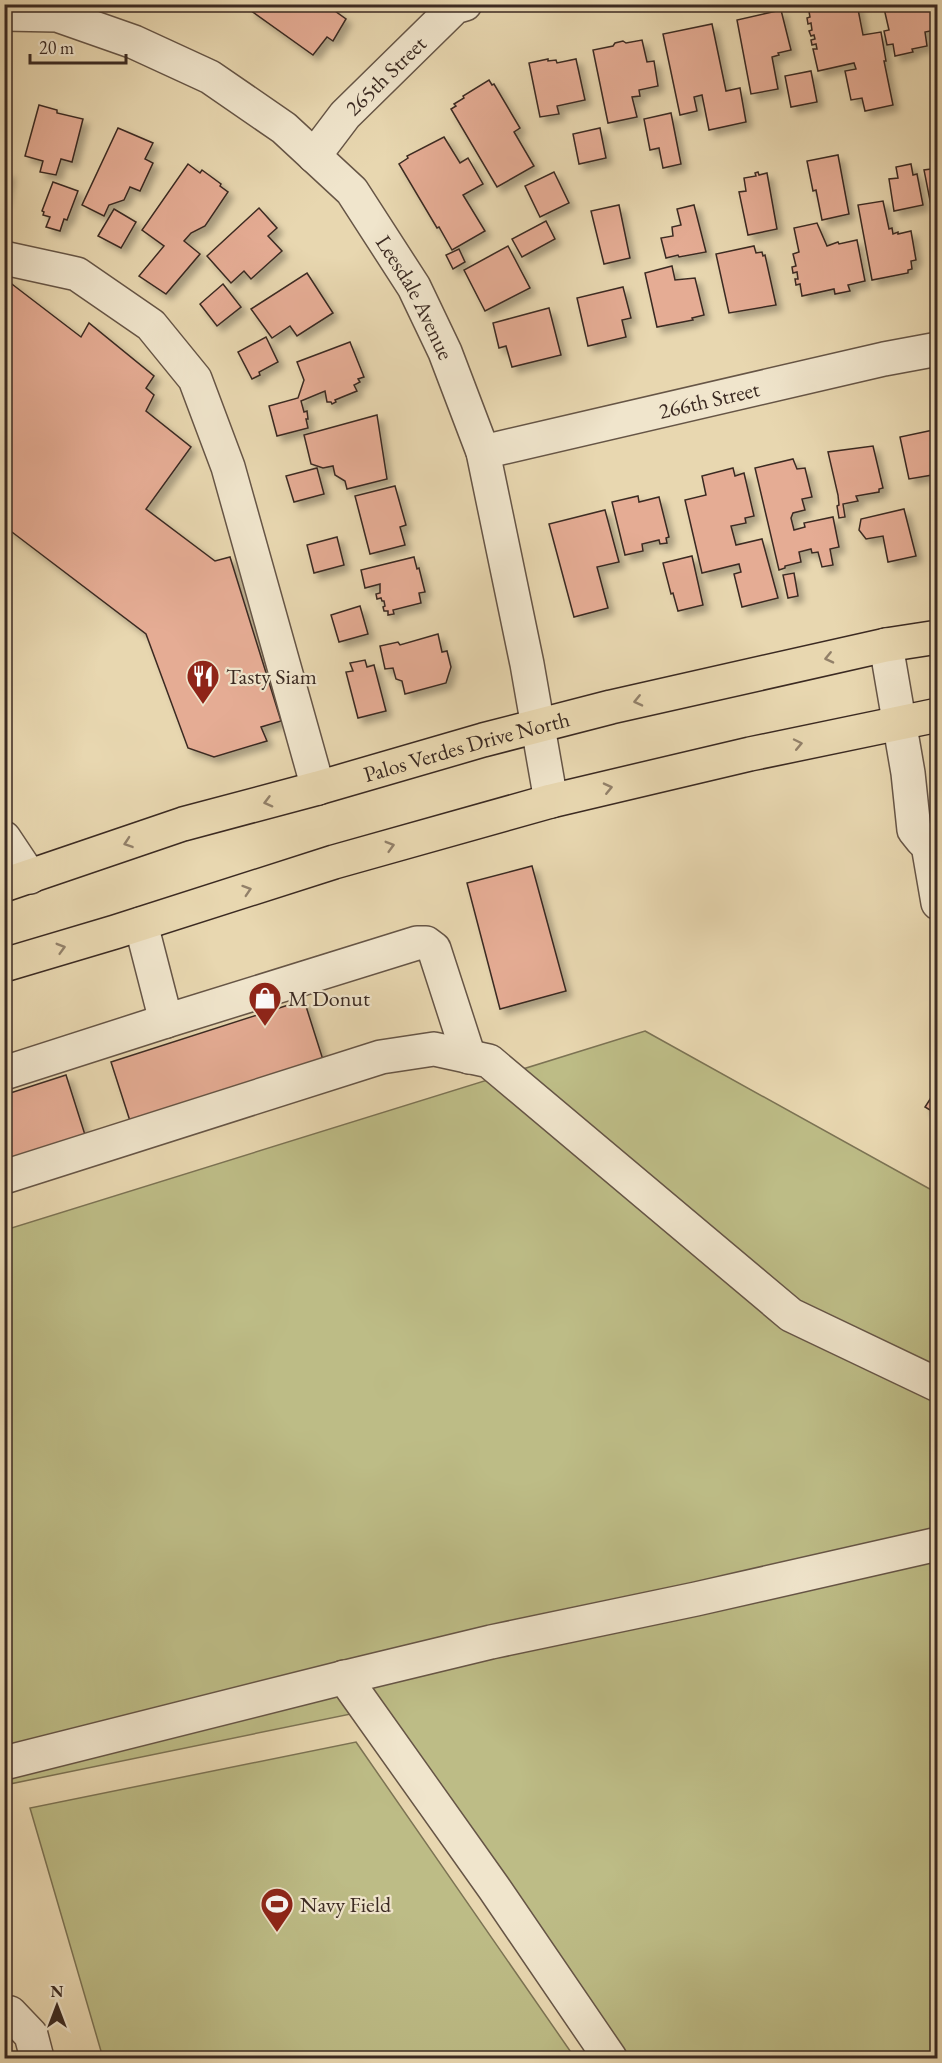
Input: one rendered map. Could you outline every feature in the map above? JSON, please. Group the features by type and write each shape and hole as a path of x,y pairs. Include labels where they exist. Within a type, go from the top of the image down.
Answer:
{"main road":[{"name":"Palos Verdes Drive North","path":"17,881 183,824 539,725 886,645 938,637"},
{"path":"4,964 141,924 334,862 551,801 750,754 938,715"}],"street":[{"name":"265th Street","path":"314,156 345,115 459,5"},
{"name":"Leesdale Avenue","path":"9,11 57,15 134,42 210,77 284,128 352,191 414,287 445,352 483,452 539,725 551,801"},
{"path":"4,258 77,274 151,325 195,379 228,467 318,788"},
{"name":"266th Street","path":"483,452 884,359 938,350"},
{"path":"886,645 908,773 914,830 922,840 933,844 938,903"},
{"path":"4,837 17,881"},
{"path":"141,924 166,1021"},
{"path":"4,1073 417,943 426,943 434,949 469,1057"},
{"path":"4,1177 381,1057 434,1049 489,1061 791,1315 938,1385"},
{"path":"4,1763 491,1642 696,1599 938,1544"},
{"path":"344,1677 494,1888 610,2058"},
{"path":"4,2013 10,2013 31,2035 37,2058"}],"shaded area":[{"path":"645,1031 937,1193 937,2058 607,2058 370,1710 5,1785 5,1230"},
{"name":"Navy Field","path":"356,1742 575,2058 103,2058 30,1808"}],"building":[{"path":"255,4 325,4 346,19 333,41 327,37 313,55 250,10"},
{"path":"857,4 863,35 881,32 893,105 865,111 862,98 851,100 845,71 856,69 854,63 818,71 813,49 817,49 816,44 812,45 811,40 815,39 809,31 812,30 811,23 808,24 807,18 810,17 808,6"},
{"path":"883,4 929,4 935,30 925,32 927,46 895,56 893,44 887,45 884,31 889,30"},
{"path":"781,10 791,50 772,57 778,89 751,94 737,20"},
{"path":"712,24 726,91 740,88 746,122 709,130 702,95 694,97 697,111 680,115 663,34"},
{"path":"642,40 647,62 654,61 658,86 639,90 640,96 632,97 637,117 608,123 593,50 613,46 623,41 626,43"},
{"path":"938,51 938,80 933,52"},
{"path":"548,59 548,61 556,60 557,63 576,59 585,100 557,106 559,114 540,117 529,63"},
{"path":"811,71 817,102 791,107 785,76"},
{"path":"489,80 492,85 494,84 520,128 514,132 534,166 497,187 451,109 456,106 454,104 464,98 463,96"},
{"path":"39,105 57,110 57,113 83,119 72,162 61,159 56,175 40,172 43,161 25,156"},
{"path":"671,113 681,164 663,168 659,148 650,150 644,119"},
{"path":"118,128 153,143 145,159 153,163 140,191 130,187 124,200 109,205 104,216 82,205"},
{"path":"600,128 606,158 579,164 573,134"},
{"path":"444,137 460,163 468,158 483,184 463,195 485,231 452,250 399,164 408,158 407,156"},
{"path":"838,155 849,214 822,220 807,161"},
{"path":"188,164 200,173 202,170 228,192 205,226 191,233 184,241 200,254 166,294 139,276 164,246 142,230"},
{"path":"911,164 913,175 917,174 923,205 894,211 889,179 898,178 896,167"},
{"path":"938,168 938,241 924,170"},
{"path":"4,172 9,173 4,203"},
{"path":"554,172 569,203 540,217 525,186"},
{"path":"758,172 759,175 767,173 777,229 748,235 739,192 746,191 744,178 756,176 755,173"},
{"path":"53,182 78,191 67,220 64,219 60,231 46,227 50,217 43,215 42,211"},
{"path":"883,201 889,229 892,228 893,234 911,231 916,260 911,261 912,269 908,270 908,273 872,280 858,205"},
{"path":"619,205 630,258 604,264 591,211"},
{"path":"694,205 706,252 666,258 661,238 673,236 672,227 681,225 677,209"},
{"path":"259,208 277,228 268,236 282,251 251,279 244,271 231,283 207,256"},
{"path":"114,209 136,222 121,248 98,236"},
{"path":"546,221 555,239 522,257 512,239"},
{"path":"817,223 827,246 857,240 865,281 848,285 850,291 835,294 834,289 802,296 800,284 796,285 795,279 798,279 797,272 793,273 792,267 796,266 793,254 799,252 794,228"},
{"path":"508,246 530,288 485,311 464,270"},
{"path":"754,246 756,253 762,252 763,256 765,255 776,305 729,313 716,254"},
{"path":"459,249 465,262 453,269 446,255"},
{"path":"672,266 675,280 695,278 704,315 692,318 693,320 657,327 645,273"},
{"path":"307,273 333,313 297,336 290,326 272,338 251,309"},
{"path":"4,278 81,337 89,323 154,376 146,388 154,395 146,411 191,447 146,509 215,561 230,557 281,721 261,727 267,741 214,757 188,748 146,634 4,526"},
{"path":"223,284 241,307 217,326 200,304"},
{"path":"623,287 631,318 622,320 626,337 588,346 577,298"},
{"path":"549,308 561,355 512,367 506,346 499,348 493,323"},
{"path":"266,337 278,362 259,372 260,375 252,379 238,352"},
{"path":"350,342 364,377 358,379 360,382 354,385 357,391 335,400 336,402 332,404 327,402 325,391 301,401 304,412 307,411 308,428 277,436 269,406 298,398 304,380 297,362"},
{"path":"377,415 387,479 347,489 345,481 335,475 333,466 323,468 311,464 304,435"},
{"path":"938,429 938,474 909,479 900,437"},
{"path":"873,446 883,488 879,489 879,492 856,496 858,501 843,504 845,517 839,518 838,495 828,452"},
{"path":"793,459 797,469 805,468 812,497 802,499 805,510 793,513 791,518 794,530 805,527 804,523 833,517 839,547 830,549 833,565 822,567 818,552 812,553 811,549 799,552 801,562 779,570 755,468"},
{"path":"317,468 324,494 294,502 286,476"},
{"path":"733,468 735,476 744,473 754,516 745,518 746,523 731,526 736,545 762,539 778,598 742,607 734,574 741,572 739,564 702,573 685,500 706,495 702,476"},
{"path":"395,486 406,525 400,527 405,545 370,554 355,496"},
{"path":"638,496 639,502 659,497 669,537 666,538 667,543 660,544 659,540 642,544 643,551 625,555 612,502"},
{"path":"904,509 916,556 888,562 883,536 866,539 859,530 861,519"},
{"path":"605,510 619,562 597,567 608,608 574,617 549,524"},
{"path":"337,537 344,565 314,573 307,545"},
{"path":"692,556 703,605 678,611 663,563"},
{"path":"414,557 425,592 419,593 421,603 393,610 394,614 388,615 388,611 384,611 384,601 381,598 377,599 376,594 380,593 380,584 365,588 361,570"},
{"path":"794,573 798,596 788,598 783,575"},
{"path":"360,606 368,634 339,642 331,615"},
{"path":"438,634 442,652 447,651 451,667 446,683 405,694 402,681 396,679 393,668 385,669 380,646 398,642 400,645"},
{"path":"365,660 367,667 374,665 386,711 358,718 346,672 353,671 350,663"},
{"path":"532,866 566,991 500,1009 467,883"},
{"path":"304,1000 324,1063 131,1124 111,1062"},
{"path":"66,1075 86,1138 4,1163 4,1095"},
{"path":"936,1090 938,1091 938,1115 925,1107"}],"place":[{"name":"Tasty Siam","path":"203,705"},
{"name":"M Donut","path":"265,1027"},
{"name":"Navy Field","path":"277,1933"}]}
